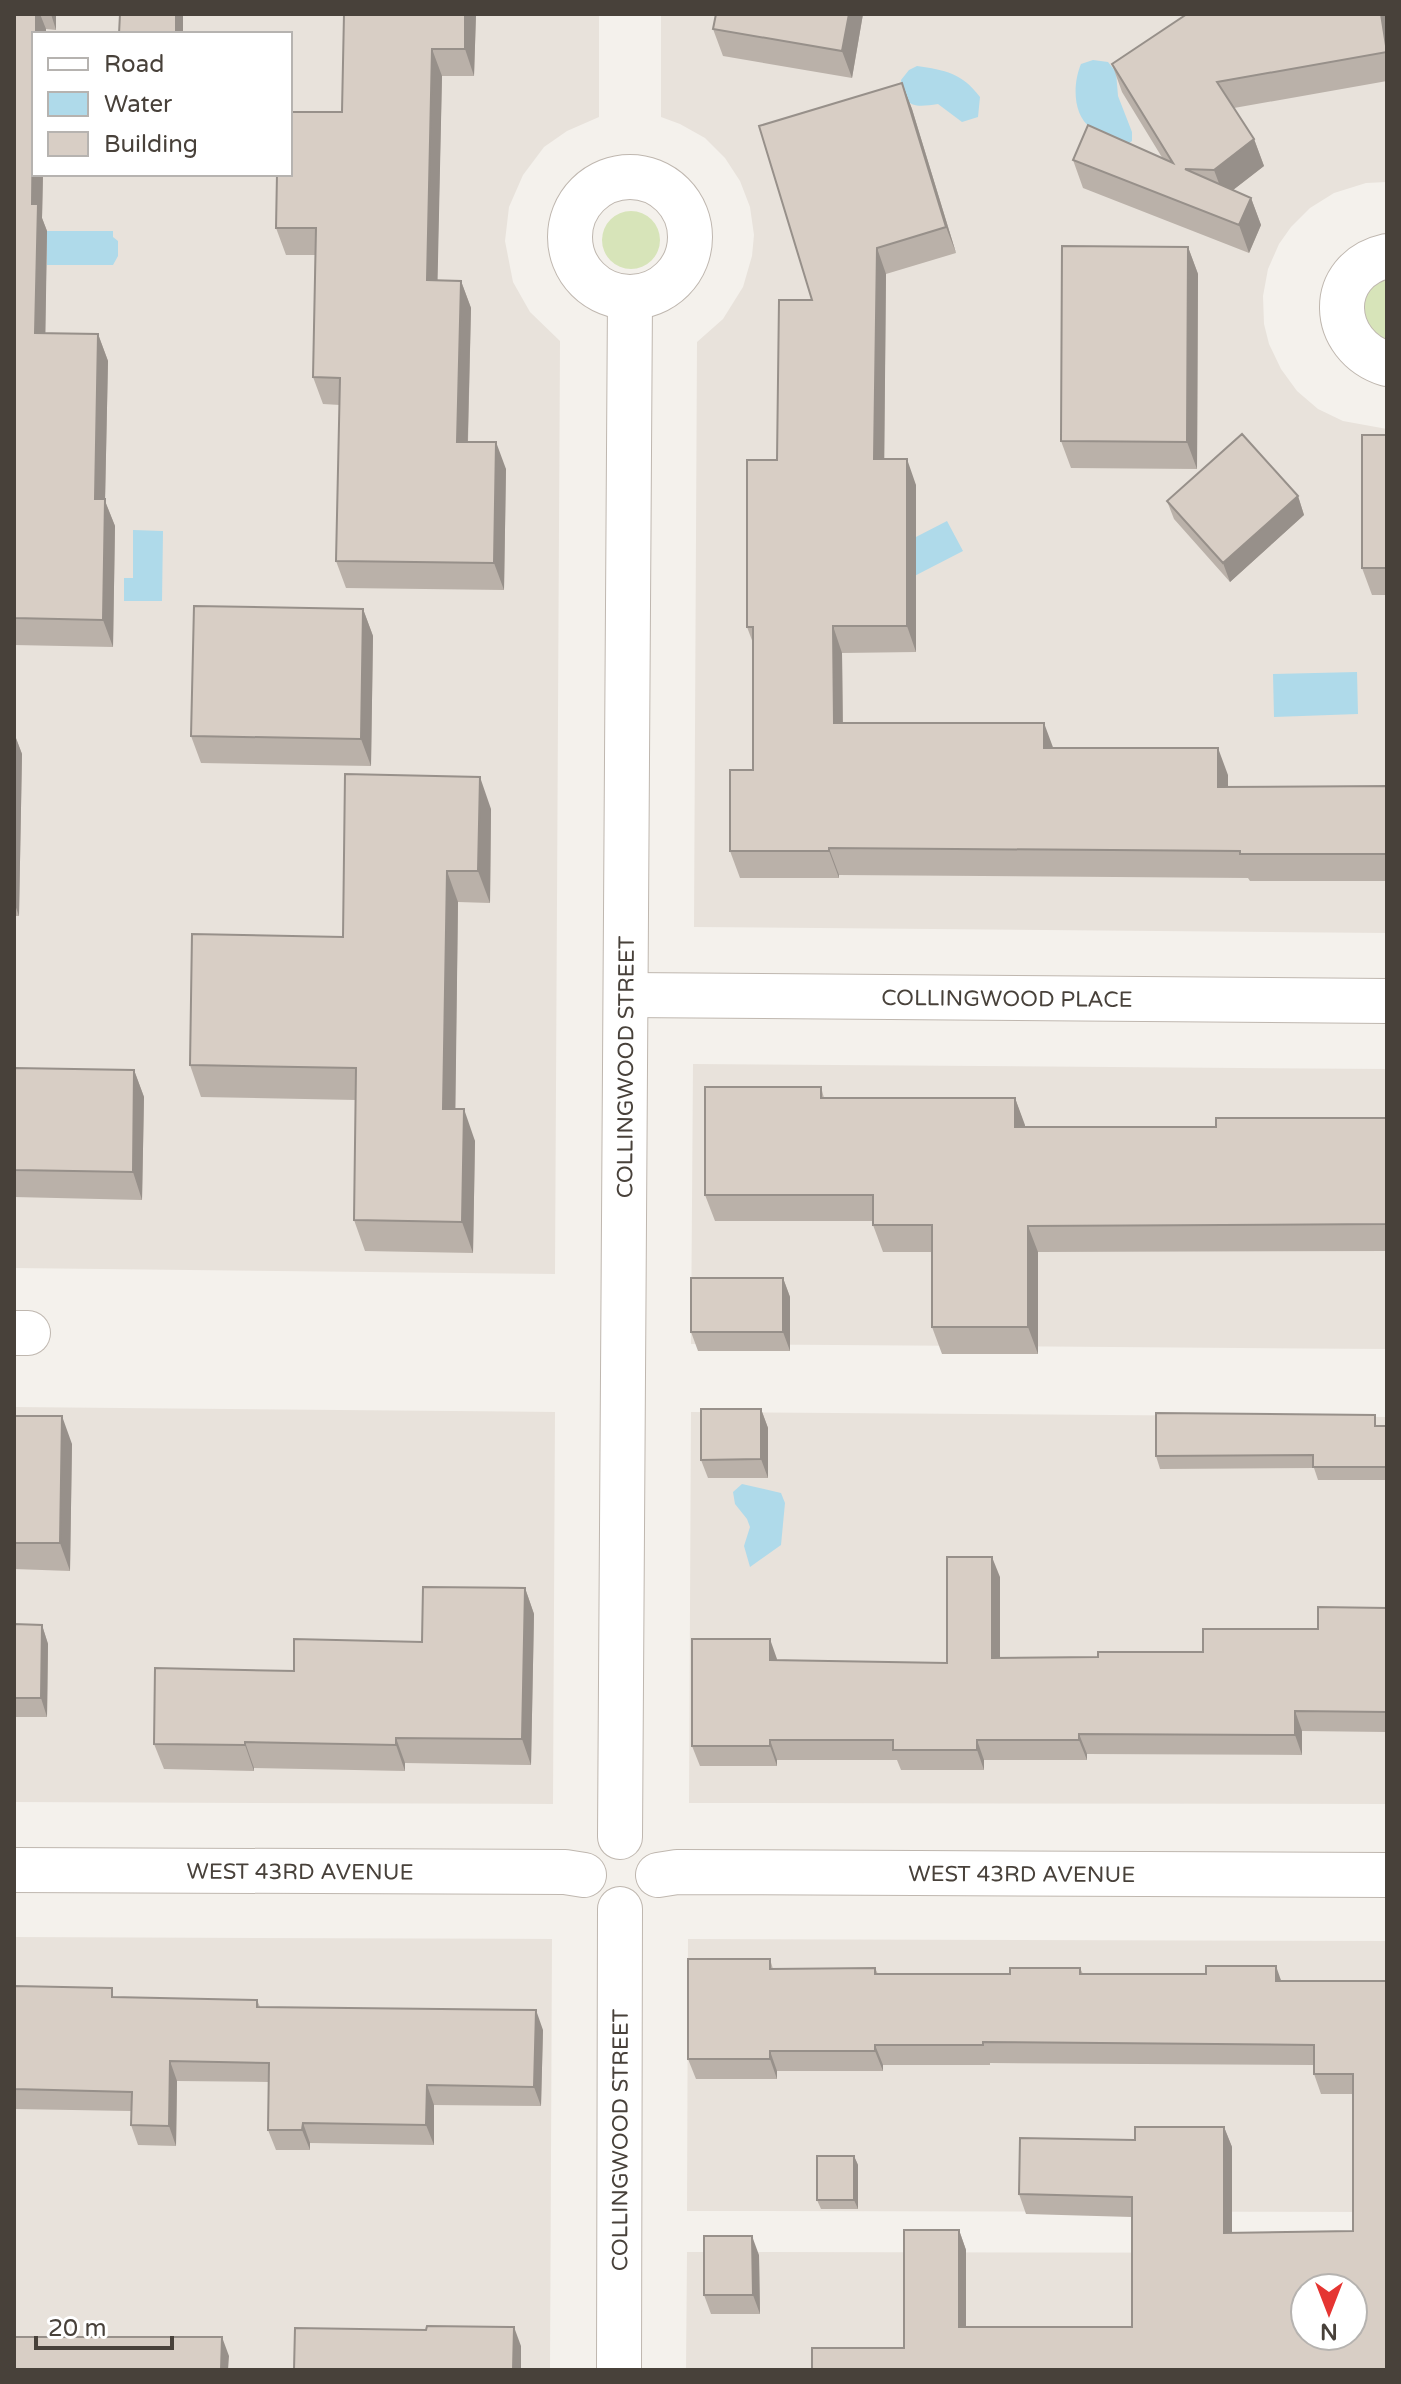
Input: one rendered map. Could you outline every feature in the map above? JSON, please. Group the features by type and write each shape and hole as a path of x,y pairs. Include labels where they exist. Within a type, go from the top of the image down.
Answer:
{"street":[{"path":"1387,256 1361,268 1350,281 1343,296 1342,314 1346,331 1355,346 1368,357 1387,364"},
{"name":"COLLINGWOOD STREET","path":"620,1837 630,298"},
{"name":"COLLINGWOOD PLACE","path":"627,995 1387,1001"},
{"path":"620,1837 634,1839 647,1847 655,1860 658,1875 654,1889 646,1900 620,1909 595,1899 584,1875 586,1861 594,1849 606,1840 620,1837"},
{"name":"WEST 43RD AVENUE","path":"14,1870 549,1872 584,1875"},
{"name":"WEST 43RD AVENUE","path":"658,1875 708,1872 1387,1875"},
{"name":"COLLINGWOOD STREET","path":"619,2370 620,1909"}],"shaded area":[{"path":"14,14 599,14 599,117 567,131 544,147 523,175 509,207 505,241 513,282 530,312 560,341 555,1274 14,1268"},
{"path":"661,14 1387,14 1387,182 1366,183 1334,193 1310,208 1279,244 1268,269 1263,296 1264,324 1269,344 1281,369 1297,391 1318,409 1343,421 1387,429 1387,933 694,927 697,342 723,319 743,287 754,235 750,207 740,181 725,158 705,138 661,117"},
{"path":"693,1064 1387,1069 1387,1349 691,1344"},
{"path":"14,1407 555,1412 553,1804 14,1802"},
{"path":"691,1412 1387,1417 1387,1804 689,1803"},
{"path":"14,1937 552,1939 550,2370 14,2370"},
{"path":"688,1939 1387,1941 1387,2212 687,2211"},
{"path":"687,2252 1387,2253 1387,2370 686,2370"}],"green space":[{"path":"631,211 652,219 660,240 652,261 631,269 610,261 602,240 610,219"},
{"path":"1387,274 1387,344 1364,324 1363,314 1366,295"}],"water":[{"path":"1093,60 1108,62 1116,72 1118,96 1132,132 1132,141 1126,145 1091,128 1080,115 1076,98 1078,72 1081,64"},
{"path":"917,66 944,71 966,83 980,97 978,117 962,122 938,104 922,106 907,101 901,80"},
{"path":"47,231 113,231 113,237 118,241 118,256 113,265 47,265"},
{"path":"947,521 963,551 895,586 879,556"},
{"path":"133,530 163,531 162,601 124,601 124,578 133,578"},
{"path":"1357,672 1358,714 1274,717 1273,674"},
{"path":"742,1484 781,1493 785,1503 781,1545 750,1567 744,1546 750,1527 735,1504 733,1492"}],"building":[{"path":"14,14 36,14 36,32 32,32 32,204 38,204 35,333 98,334 95,499 105,499 103,620 14,618"},
{"path":"120,14 176,14 176,32 119,32"},
{"path":"344,14 465,14 465,49 432,49 427,280 461,281 457,442 496,442 494,563 336,561 340,378 313,377 316,228 276,228 277,176 292,176 292,112 342,112"},
{"path":"716,14 849,14 842,51 713,29"},
{"path":"1187,14 1381,14 1387,52 1217,82 1254,139 1214,170 1185,169 1251,198 1239,225 1073,160 1088,125 1173,163 1112,64"},
{"path":"902,83 946,227 877,248 874,459 907,459 907,626 833,626 834,723 1044,723 1044,748 1218,748 1218,787 1387,786 1387,854 829,848 829,851 730,851 730,770 753,770 753,627 747,627 747,460 777,460 779,300 812,300 759,126"},
{"path":"1062,246 1188,247 1187,442 1061,441"},
{"path":"1242,434 1298,496 1223,563 1167,501"},
{"path":"1362,435 1387,435 1387,568 1362,568"},
{"path":"194,606 363,609 361,739 191,736"},
{"path":"345,774 480,777 478,871 447,871 443,1109 464,1109 462,1222 354,1220 356,1068 190,1065 192,934 343,937"},
{"path":"14,1068 134,1070 133,1172 14,1170"},
{"path":"705,1087 821,1087 821,1098 1015,1098 1015,1127 1216,1127 1216,1118 1387,1118 1387,1224 1028,1226 1028,1327 932,1327 932,1225 873,1225 873,1195 705,1195"},
{"path":"691,1278 783,1278 783,1332 691,1332"},
{"path":"701,1409 761,1409 761,1459 701,1460"},
{"path":"1156,1413 1375,1415 1375,1426 1387,1426 1387,1467 1313,1467 1313,1455 1156,1456"},
{"path":"14,1416 62,1416 60,1543 14,1543"},
{"path":"947,1557 992,1557 992,1658 1098,1657 1098,1652 1203,1652 1203,1629 1318,1629 1318,1607 1387,1608 1387,1712 1295,1711 1295,1735 1079,1734 1079,1740 977,1740 977,1750 893,1750 893,1740 770,1740 770,1746 692,1746 692,1639 770,1639 770,1660 947,1663"},
{"path":"423,1587 525,1588 522,1739 396,1738 396,1745 154,1744 155,1668 294,1671 294,1639 422,1642"},
{"path":"14,1624 42,1625 41,1698 14,1698"},
{"path":"688,1959 770,1959 770,1969 875,1968 875,1974 1010,1974 1010,1968 1080,1968 1080,1974 1206,1974 1206,1966 1276,1966 1276,1981 1387,1981 1387,2370 812,2370 812,2348 904,2348 904,2230 959,2230 959,2327 1132,2327 1132,2197 1019,2194 1020,2138 1135,2140 1135,2127 1224,2127 1224,2233 1353,2231 1353,2074 1314,2074 1314,2045 983,2042 983,2045 875,2045 875,2051 770,2051 770,2059 688,2059"},
{"path":"14,1986 112,1988 112,1997 257,2000 257,2007 536,2010 534,2087 427,2085 426,2125 303,2123 302,2130 268,2130 269,2063 170,2061 169,2126 131,2125 132,2092 14,2089"},
{"path":"817,2156 854,2156 854,2200 817,2200"},
{"path":"704,2236 752,2236 753,2295 704,2295"},
{"path":"427,2326 514,2327 513,2370 294,2370 295,2328 426,2330"},
{"path":"14,2337 222,2337 221,2370 14,2370"}]}
